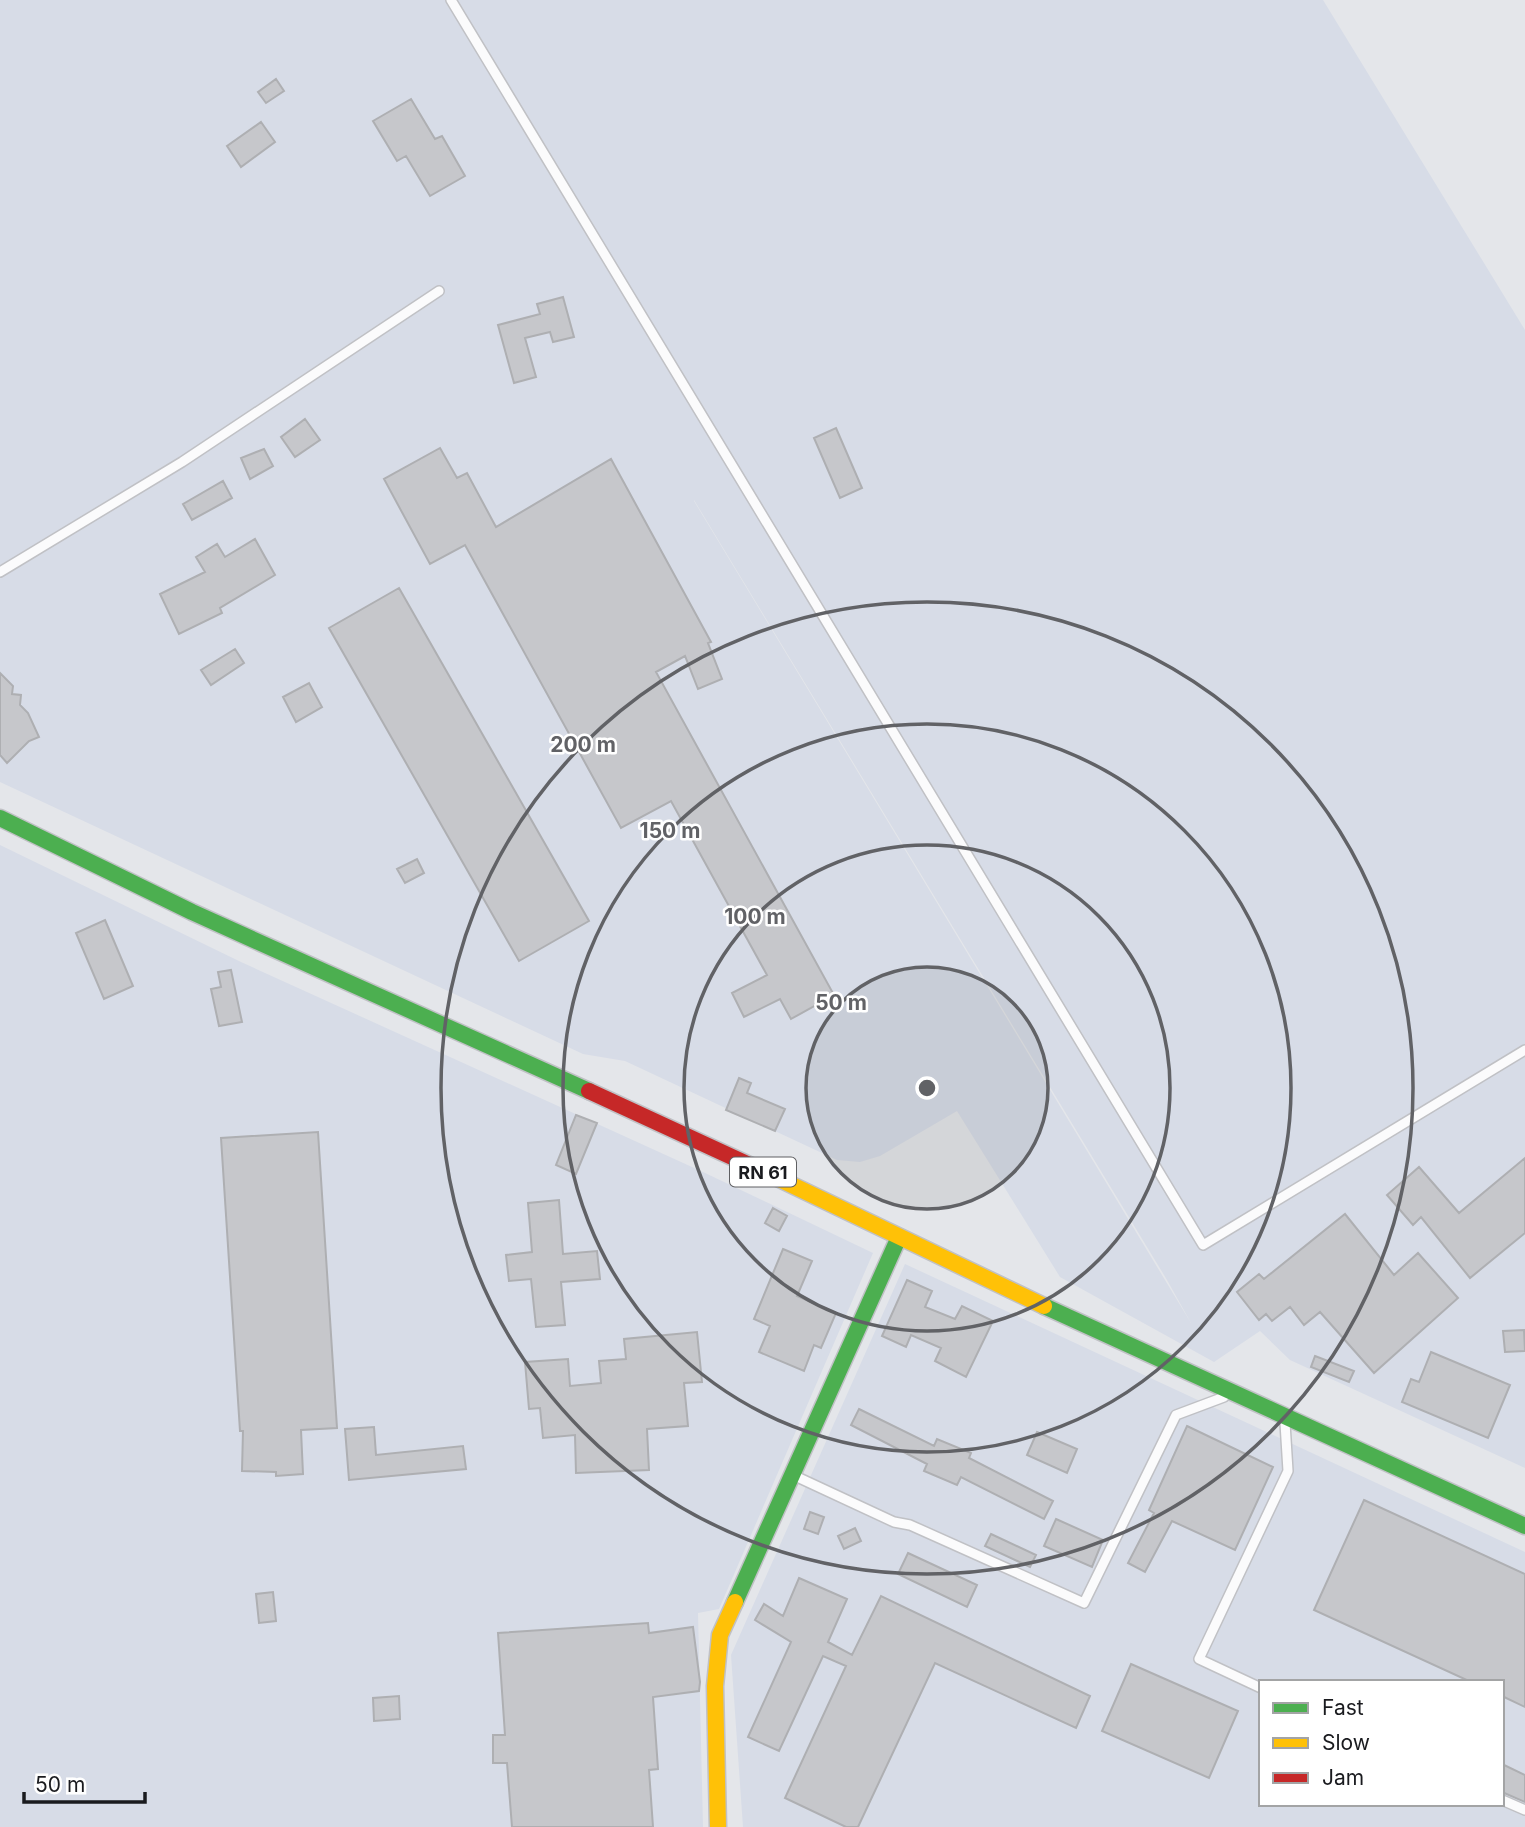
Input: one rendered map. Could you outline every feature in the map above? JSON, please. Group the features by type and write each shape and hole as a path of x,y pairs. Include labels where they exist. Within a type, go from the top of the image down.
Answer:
{"main road":[{"name":"RN 61","path":"0,818 192,912 665,1125 1233,1394 1525,1526"},
{"path":"718,1827 715,1686 720,1635 899,1237"}],"lane":[{"path":"451,0 1203,1245 1525,1050"},
{"path":"0,572 182,462 439,291"},
{"path":"792,1475 1084,1603 1176,1415 1233,1394"},
{"path":"1259,1687 1199,1659 1288,1471 1285,1418"},
{"path":"1504,1801 1525,1810"}],"shaded area":[{"path":"0,0 1323,0 1525,330 1525,1468 1290,1360 1260,1331 1214,1362 1060,1277 957,1111 880,1156 860,1162 837,1160 625,1061 583,1054 0,782","holes":["694,500 1167,1280 1191,1323"]},
{"path":"0,845 241,962 703,1172 873,1253 719,1609 698,1613 703,1827 0,1827"},
{"path":"905,1264 1525,1552 1525,1827 743,1827 731,1655"}],"building":[{"path":"276,79 284,91 266,103 258,92"},
{"path":"411,99 435,139 442,136 465,176 430,196 406,156 397,161 373,121"},
{"path":"261,122 275,142 241,167 227,146"},
{"path":"563,297 574,337 553,342 550,332 525,338 536,377 514,383 498,325 540,314 537,304"},
{"path":"305,419 320,440 295,457 281,437"},
{"path":"836,428 862,488 840,498 814,438"},
{"path":"440,448 457,478 467,473 496,527 611,459 711,642 708,643 722,679 698,689 685,656 656,672 834,995 791,1019 780,999 744,1017 732,993 767,975 671,801 621,828 465,545 430,564 384,479"},
{"path":"264,449 273,466 250,479 241,458"},
{"path":"223,481 232,498 192,520 183,504"},
{"path":"255,539 275,575 220,608 222,613 179,634 160,594 205,572 196,557 217,544 225,557"},
{"path":"399,588 589,921 519,961 329,628"},
{"path":"235,649 244,663 211,685 201,670"},
{"path":"0,673 13,686 12,694 21,695 20,705 28,713 39,737 29,741 7,763 0,755"},
{"path":"309,683 322,707 296,722 283,697"},
{"path":"417,859 424,873 405,883 397,869"},
{"path":"105,920 133,986 104,999 76,933"},
{"path":"231,970 242,1022 219,1026 211,989 221,987 218,972"},
{"path":"739,1078 751,1083 747,1093 785,1109 775,1131 726,1110"},
{"path":"576,1115 597,1123 576,1174 556,1165"},
{"path":"318,1132 337,1428 301,1430 303,1474 276,1476 276,1472 242,1471 243,1431 240,1431 221,1138"},
{"path":"1525,1158 1525,1233 1470,1278 1421,1217 1413,1225 1387,1195 1419,1167 1459,1213"},
{"path":"559,1200 563,1254 597,1251 600,1279 561,1282 565,1325 536,1327 531,1279 509,1281 506,1255 532,1252 528,1203"},
{"path":"773,1208 787,1216 779,1231 765,1223"},
{"path":"1345,1214 1394,1275 1418,1253 1458,1298 1374,1373 1320,1312 1304,1325 1290,1307 1272,1321 1266,1314 1259,1320 1237,1292 1259,1274 1264,1279"},
{"path":"783,1249 812,1261 797,1296 836,1313 821,1348 814,1345 804,1371 759,1352 770,1326 754,1319"},
{"path":"907,1280 932,1291 925,1307 955,1319 962,1306 993,1321 966,1377 935,1361 941,1348 911,1335 906,1347 882,1336"},
{"path":"1524,1330 1525,1351 1505,1352 1503,1331"},
{"path":"697,1332 702,1382 684,1383 688,1426 647,1429 649,1470 576,1473 575,1435 543,1438 540,1408 529,1409 525,1362 568,1359 570,1386 601,1383 599,1361 626,1359 624,1339"},
{"path":"1431,1352 1510,1385 1488,1438 1402,1402 1411,1379 1419,1382"},
{"path":"1315,1356 1354,1371 1349,1382 1311,1367"},
{"path":"859,1409 934,1446 937,1439 971,1453 969,1458 1053,1501 1044,1519 961,1477 957,1485 924,1471 927,1464 851,1425"},
{"path":"1187,1426 1273,1467 1235,1550 1172,1521 1145,1572 1128,1563 1154,1513 1149,1510"},
{"path":"374,1427 376,1455 463,1446 466,1469 349,1480 345,1429"},
{"path":"1037,1432 1077,1449 1067,1473 1027,1455"},
{"path":"1364,1500 1525,1574 1525,1707 1504,1697 1504,1680 1467,1680 1314,1610"},
{"path":"810,1512 824,1517 818,1534 804,1529"},
{"path":"1056,1519 1103,1540 1092,1567 1044,1546"},
{"path":"855,1528 861,1541 844,1549 838,1536"},
{"path":"991,1534 1036,1555 1030,1567 985,1546"},
{"path":"908,1553 977,1585 967,1607 898,1574"},
{"path":"799,1578 847,1599 828,1642 852,1655 881,1596 1090,1696 1076,1728 935,1663 858,1827 846,1827 785,1798 846,1666 823,1656 779,1751 748,1737 791,1642 755,1620 764,1604 783,1616"},
{"path":"273,1592 276,1621 259,1623 256,1594"},
{"path":"648,1623 649,1633 693,1627 700,1682 699,1691 653,1697 658,1769 649,1770 653,1827 512,1827 507,1763 493,1763 493,1735 505,1735 498,1633"},
{"path":"1131,1664 1238,1711 1209,1778 1102,1731"},
{"path":"399,1696 400,1719 374,1721 373,1698"},
{"path":"1504,1765 1525,1775 1525,1802 1504,1793"}],"traffic: fast":[{"path":"0,818 192,912 589,1091"},
{"path":"735,1602 899,1237"},
{"path":"1044,1306 1525,1526"}],"traffic: slow":[{"path":"771,1175 1044,1306"},
{"path":"718,1827 715,1686 720,1635 735,1602"}],"traffic: jam":[{"path":"589,1091 771,1175"}]}
